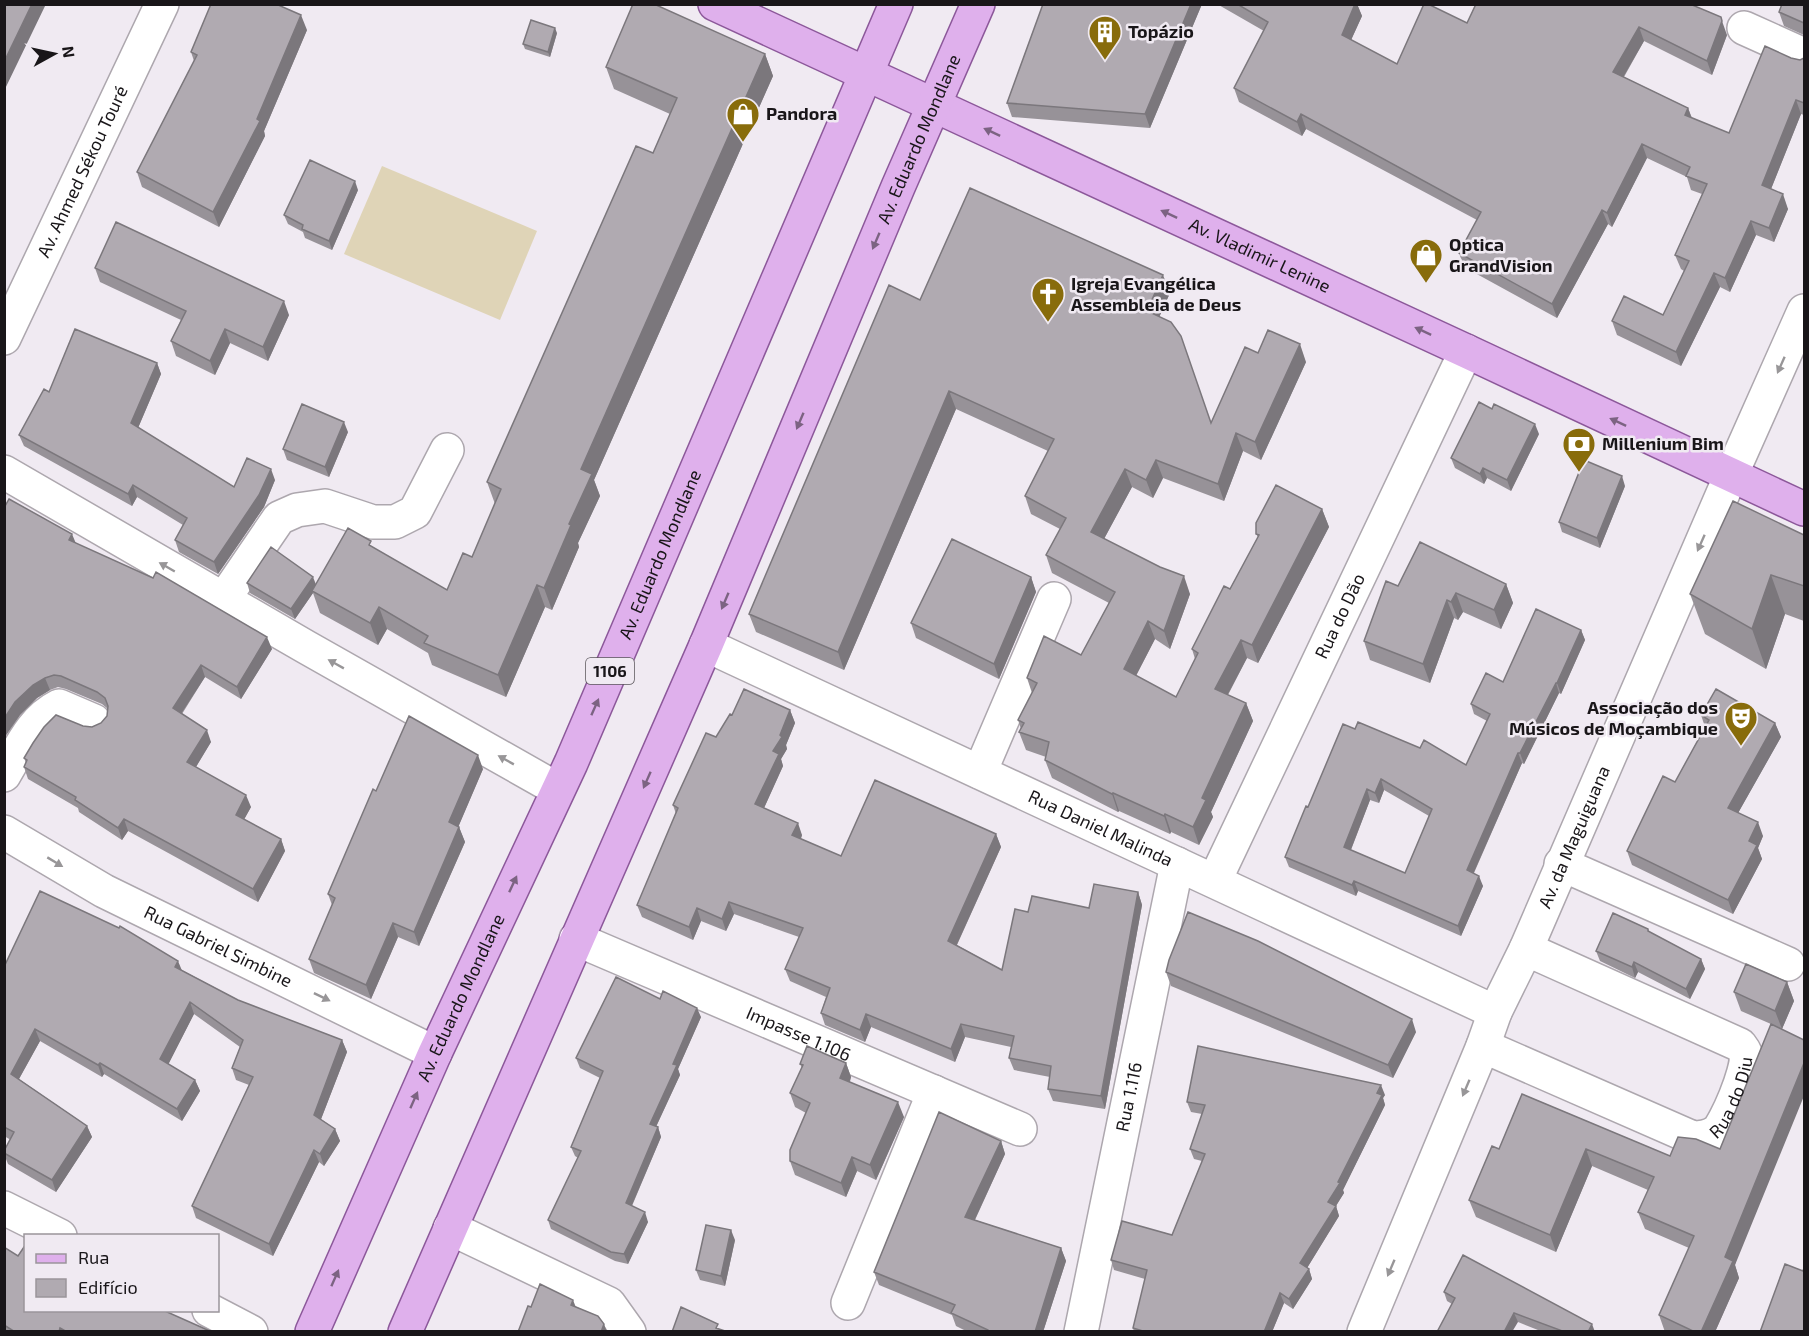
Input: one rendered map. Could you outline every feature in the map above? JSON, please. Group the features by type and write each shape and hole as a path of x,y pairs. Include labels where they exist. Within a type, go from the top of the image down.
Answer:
{"main road":[{"name":"Av. Vladimir Lenine","path":"715,4 1804,509"},
{"name":"Av. Eduardo Mondlane","path":"312,1332 435,1053 571,763 896,4"},
{"name":"Av. Eduardo Mondlane","path":"405,1332 706,645 898,187 978,4"}],"street":[{"name":"Av. Ahmed Sékou Touré","path":"4,338 162,4"},
{"path":"1744,28 1804,54"},
{"name":"Av. da Maguiguana","path":"1364,1332 1484,1046 1496,1012 1526,949 1561,864 1804,311"},
{"name":"Rua do Dão","path":"1215,880 1466,351"},
{"path":"223,600 279,518 297,510 325,506 373,522 395,522 416,512 447,450"},
{"path":"4,472 223,600 557,789"},
{"path":"980,772 1054,599"},
{"name":"Rua Daniel Malinda","path":"706,645 1496,1012"},
{"path":"4,774 36,722 48,711 58,706 94,721"},
{"name":"Rua Gabriel Simbine","path":"4,832 104,891 435,1053"},
{"name":"Rua 1.116","path":"1081,1332 1177,864"},
{"path":"1561,864 1788,964"},
{"name":"Impasse 1.106","path":"576,939 1020,1129"},
{"name":"Rua do Diu","path":"1484,1046 1693,1138 1704,1138 1716,1132 1724,1124 1746,1065 1745,1051 1740,1045 1526,949"},
{"path":"848,1303 934,1092"},
{"path":"4,1208 56,1234"},
{"path":"450,1228 609,1304 629,1332"},
{"path":"211,1312 251,1332"}],"shaded area":[{"path":"382,166 537,231 500,320 344,254"}],"building":[{"path":"4,4 32,4 4,62"},
{"path":"211,4 276,4 301,15 257,119 260,121 213,212 137,172 197,55 191,52"},
{"path":"633,4 654,4 765,54 581,469 592,474 544,588 537,585 498,675 424,643 428,636 379,607 370,623 312,591 348,528 371,541 369,545 447,590 463,553 472,557 501,489 487,482 636,146 653,153 677,98 606,67"},
{"name":"Topázio","path":"1043,4 1191,4 1145,114 1007,103"},
{"path":"1237,4 1355,4 1342,35 1397,64 1424,4 1467,23 1476,4 1690,4 1721,17 1722,21 1707,61 1639,27 1613,72 1688,108 1685,115 1729,133 1765,46 1791,58 1800,60 1804,58 1804,103 1796,100 1762,185 1783,194 1769,228 1751,221 1725,278 1714,273 1676,352 1612,321 1624,296 1663,315 1689,261 1675,255 1707,184 1686,176 1690,167 1642,144 1607,213 1602,210 1552,304 1459,253 1481,212 1301,114 1297,122 1234,88 1268,22"},
{"path":"1782,4 1804,4 1804,23 1779,12"},
{"path":"531,20 555,28 548,52 523,44"},
{"path":"310,160 355,181 329,241 302,229 303,225 284,215"},
{"path":"970,188 1163,275 1147,311 1171,322 1181,336 1211,423 1245,347 1258,353 1268,330 1300,344 1255,442 1236,433 1218,484 1156,460 1146,480 1125,469 1091,532 1160,567 1184,576 1164,631 1148,621 1124,669 1176,697 1198,653 1192,649 1224,586 1230,589 1259,535 1256,534 1256,523 1276,485 1322,509 1252,645 1241,640 1215,689 1246,703 1202,798 1206,800 1193,827 1112,794 1045,760 1049,742 1019,732 1024,723 1018,720 1037,683 1027,678 1044,636 1081,655 1115,592 1046,555 1066,518 1025,496 1054,439 949,391 838,652 749,614 889,285 920,300"},
{"path":"116,222 284,301 263,347 225,329 210,361 171,341 186,311 95,268"},
{"path":"75,329 157,363 131,423 234,487 247,458 271,469 259,495 214,562 175,540 187,518 133,485 128,494 19,435 44,389 49,392"},
{"path":"1479,402 1492,409 1494,404 1535,424 1507,480 1483,468 1480,474 1451,458"},
{"path":"302,404 344,422 325,467 283,449"},
{"path":"1584,460 1622,476 1597,538 1559,522"},
{"path":"9,499 72,534 69,540 153,578 156,572 267,637 237,687 201,665 173,708 207,730 187,762 246,795 236,815 281,839 253,889 124,819 118,828 75,800 76,797 24,767 27,760 24,758 33,743 56,715 83,726 92,727 101,723 107,716 108,706 105,698 97,692 54,675 33,685 15,702 4,719 4,508"},
{"path":"1733,501 1804,535 1804,586 1771,575 1752,629 1690,594"},
{"path":"952,539 1031,577 994,664 911,623"},
{"path":"1420,542 1506,584 1494,610 1456,593 1451,602 1447,600 1423,664 1364,641 1386,581 1398,586"},
{"path":"271,547 313,577 291,609 247,583"},
{"path":"1536,609 1581,630 1557,683 1518,753 1467,870 1479,876 1458,926 1354,881 1352,885 1285,857 1343,724 1355,729 1358,722 1420,748 1424,740 1466,765 1490,714 1471,704 1486,673 1503,682","holes":["1381,779 1432,809 1405,873 1344,847 1367,789 1375,793"]},
{"path":"744,689 790,710 780,735 782,737 773,751 779,754 755,804 798,823 792,835 841,856 875,780 996,834 948,941 1002,970 1015,909 1028,912 1032,896 1089,908 1094,884 1138,892 1101,1096 1048,1089 1051,1066 1009,1058 1014,1036 961,1024 951,1049 866,1014 860,1030 821,1013 830,988 785,969 803,928 729,902 722,919 697,908 689,927 637,905 678,808 673,805 706,733 716,737 730,714 732,715"},
{"path":"1716,689 1775,723 1728,808 1758,822 1749,841 1757,845 1728,900 1627,851 1663,776 1675,782 1709,720 1701,715"},
{"path":"409,716 478,755 449,822 459,827 414,932 393,923 366,985 309,959 335,898 328,894 373,789 376,791"},
{"path":"40,891 119,928 120,926 178,961 175,967 238,1000 342,1040 314,1115 335,1129 320,1154 314,1150 269,1244 192,1206 253,1077 232,1068 243,1040 190,1002 160,1059 195,1080 177,1109 100,1063 98,1065 35,1029 11,1074 87,1126 52,1180 4,1153 14,1132 4,1127 4,967"},
{"path":"1188,912 1258,941 1412,1019 1388,1065 1166,972"},
{"path":"1613,913 1648,929 1701,959 1686,989 1634,962 1632,967 1596,951"},
{"path":"1746,964 1787,982 1775,1011 1734,992"},
{"path":"616,977 660,999 663,991 697,1008 673,1064 677,1065 650,1124 658,1127 626,1203 645,1212 624,1254 611,1252 548,1220 581,1151 571,1147 603,1071 576,1058"},
{"path":"1771,1024 1804,1040 1804,1063 1725,1257 1733,1261 1701,1332 1695,1332 1659,1315 1694,1236 1638,1212 1654,1177 1586,1149 1550,1235 1469,1200 1492,1146 1499,1149 1522,1094 1670,1156 1678,1137 1696,1139 1720,1149"},
{"path":"807,1046 846,1063 840,1078 898,1102 870,1165 852,1157 841,1183 790,1161 790,1150 810,1103 790,1093 803,1065 800,1064"},
{"path":"1198,1046 1381,1085 1377,1093 1382,1095 1338,1182 1340,1183 1328,1202 1336,1206 1300,1263 1309,1269 1289,1299 1280,1293 1264,1332 1146,1332 1133,1328 1147,1270 1111,1260 1122,1221 1172,1235 1205,1154 1190,1149 1205,1105 1187,1102"},
{"path":"939,1112 1001,1141 965,1217 1061,1248 1035,1332 988,1332 951,1313 955,1305 874,1272"},
{"path":"706,1225 731,1230 721,1276 696,1270"},
{"path":"4,1247 18,1256 24,1247 24,1312 167,1312 212,1332 67,1332 60,1328 59,1332 15,1332 4,1325"},
{"path":"1463,1255 1592,1324 1588,1332 1565,1332 1514,1313 1504,1332 1437,1332 1455,1298 1444,1292"},
{"path":"1785,1264 1803,1271 1804,1268 1804,1332 1760,1332"},
{"path":"540,1284 573,1300 571,1305 598,1316 604,1324 601,1332 518,1332"},
{"path":"681,1307 718,1324 716,1328 728,1332 672,1332"}],"place":[{"name":"Topázio","path":"1105,61"},
{"name":"Pandora","path":"743,143"},
{"name":"Optica GrandVision","path":"1426,284"},
{"name":"Igreja Evangélica Assembleia de Deus","path":"1048,323"},
{"name":"Millenium Bim","path":"1579,473"},
{"name":"Associação dos Músicos de Moçambique","path":"1741,747"}]}
